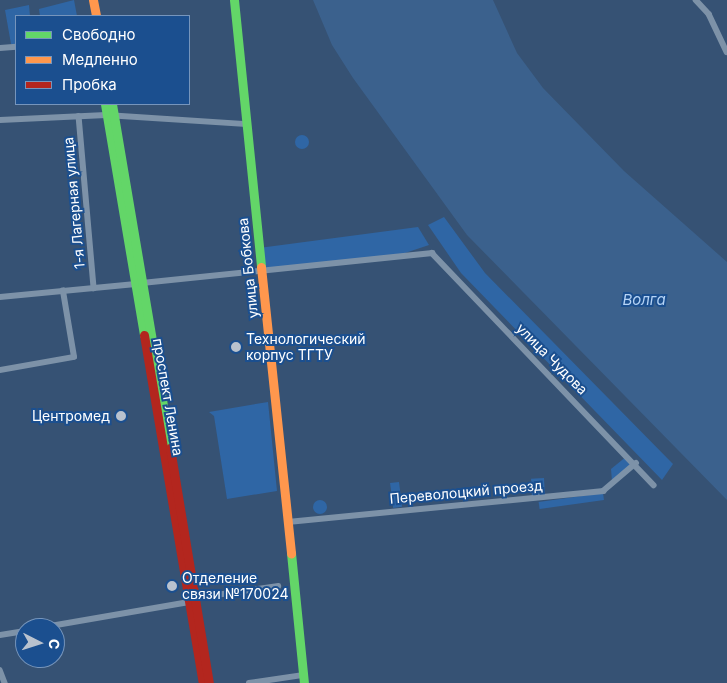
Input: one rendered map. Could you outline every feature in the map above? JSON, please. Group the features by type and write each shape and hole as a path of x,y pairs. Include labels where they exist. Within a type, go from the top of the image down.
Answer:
{"main road":[{"path":"93,0 96,15"},
{"name":"улица Бобкова","path":"234,0 304,679"},
{"path":"105,105 110,115"},
{"path":"110,115 112,105"},
{"name":"проспект Ленина","path":"110,115 209,683"},
{"name":"проспект Ленина","path":"194,602 203,683"}],"street":[{"path":"696,0 709,14 727,52"},
{"path":"0,48 15,47"},
{"path":"0,120 110,115 247,124"},
{"name":"1-я Лагерная улица","path":"79,116 94,288"},
{"name":"улица Чудова","path":"262,270 432,253 636,463 654,484"},
{"path":"0,297 140,285 262,270"},
{"path":"0,370 74,356 63,291"},
{"name":"Переволоцкий проезд","path":"288,522 603,491 636,463"},
{"path":"65,624 278,586"},
{"path":"0,635 15,632"},
{"path":"0,670 5,683"},
{"path":"249,683 304,679"}],"shaded area":[{"path":"74,0 77,15 40,15 39,9"},
{"path":"29,5 30,15 15,15 15,44 11,44 5,10"},
{"path":"299,135 305,135 309,142 305,149 299,149 295,145 295,139"},
{"path":"444,217 485,273 673,464 662,480 461,273 428,225"},
{"path":"418,227 429,245 396,256 262,270 259,248"},
{"path":"268,402 277,491 227,499 214,416 209,412"},
{"path":"627,456 633,463 612,481 611,469"},
{"path":"544,478 545,495 532,496 531,479"},
{"path":"399,482 402,507 393,508 390,483"},
{"path":"603,493 604,500 540,509 539,502"},
{"path":"317,500 323,500 327,507 323,514 317,514 313,510 313,504"}],"water":[{"name":"Волга","path":"313,0 493,0 517,53 543,88 624,171 727,262 727,500 467,235 353,78 332,45"}],"traffic: fast":[{"path":"234,0 261,267"},
{"path":"105,105 144,335"},
{"path":"112,105 170,448"},
{"path":"291,553 304,683"}],"traffic: slow":[{"path":"93,0 96,15"},
{"path":"261,267 291,553"}],"traffic: jam":[{"path":"144,335 203,683"},
{"path":"170,448 209,683"}],"place":[{"name":"Технологический корпус ТГТУ","path":"236,347"},
{"name":"Центромед","path":"121,416"},
{"name":"Отделение связи №170024","path":"172,586"}]}
